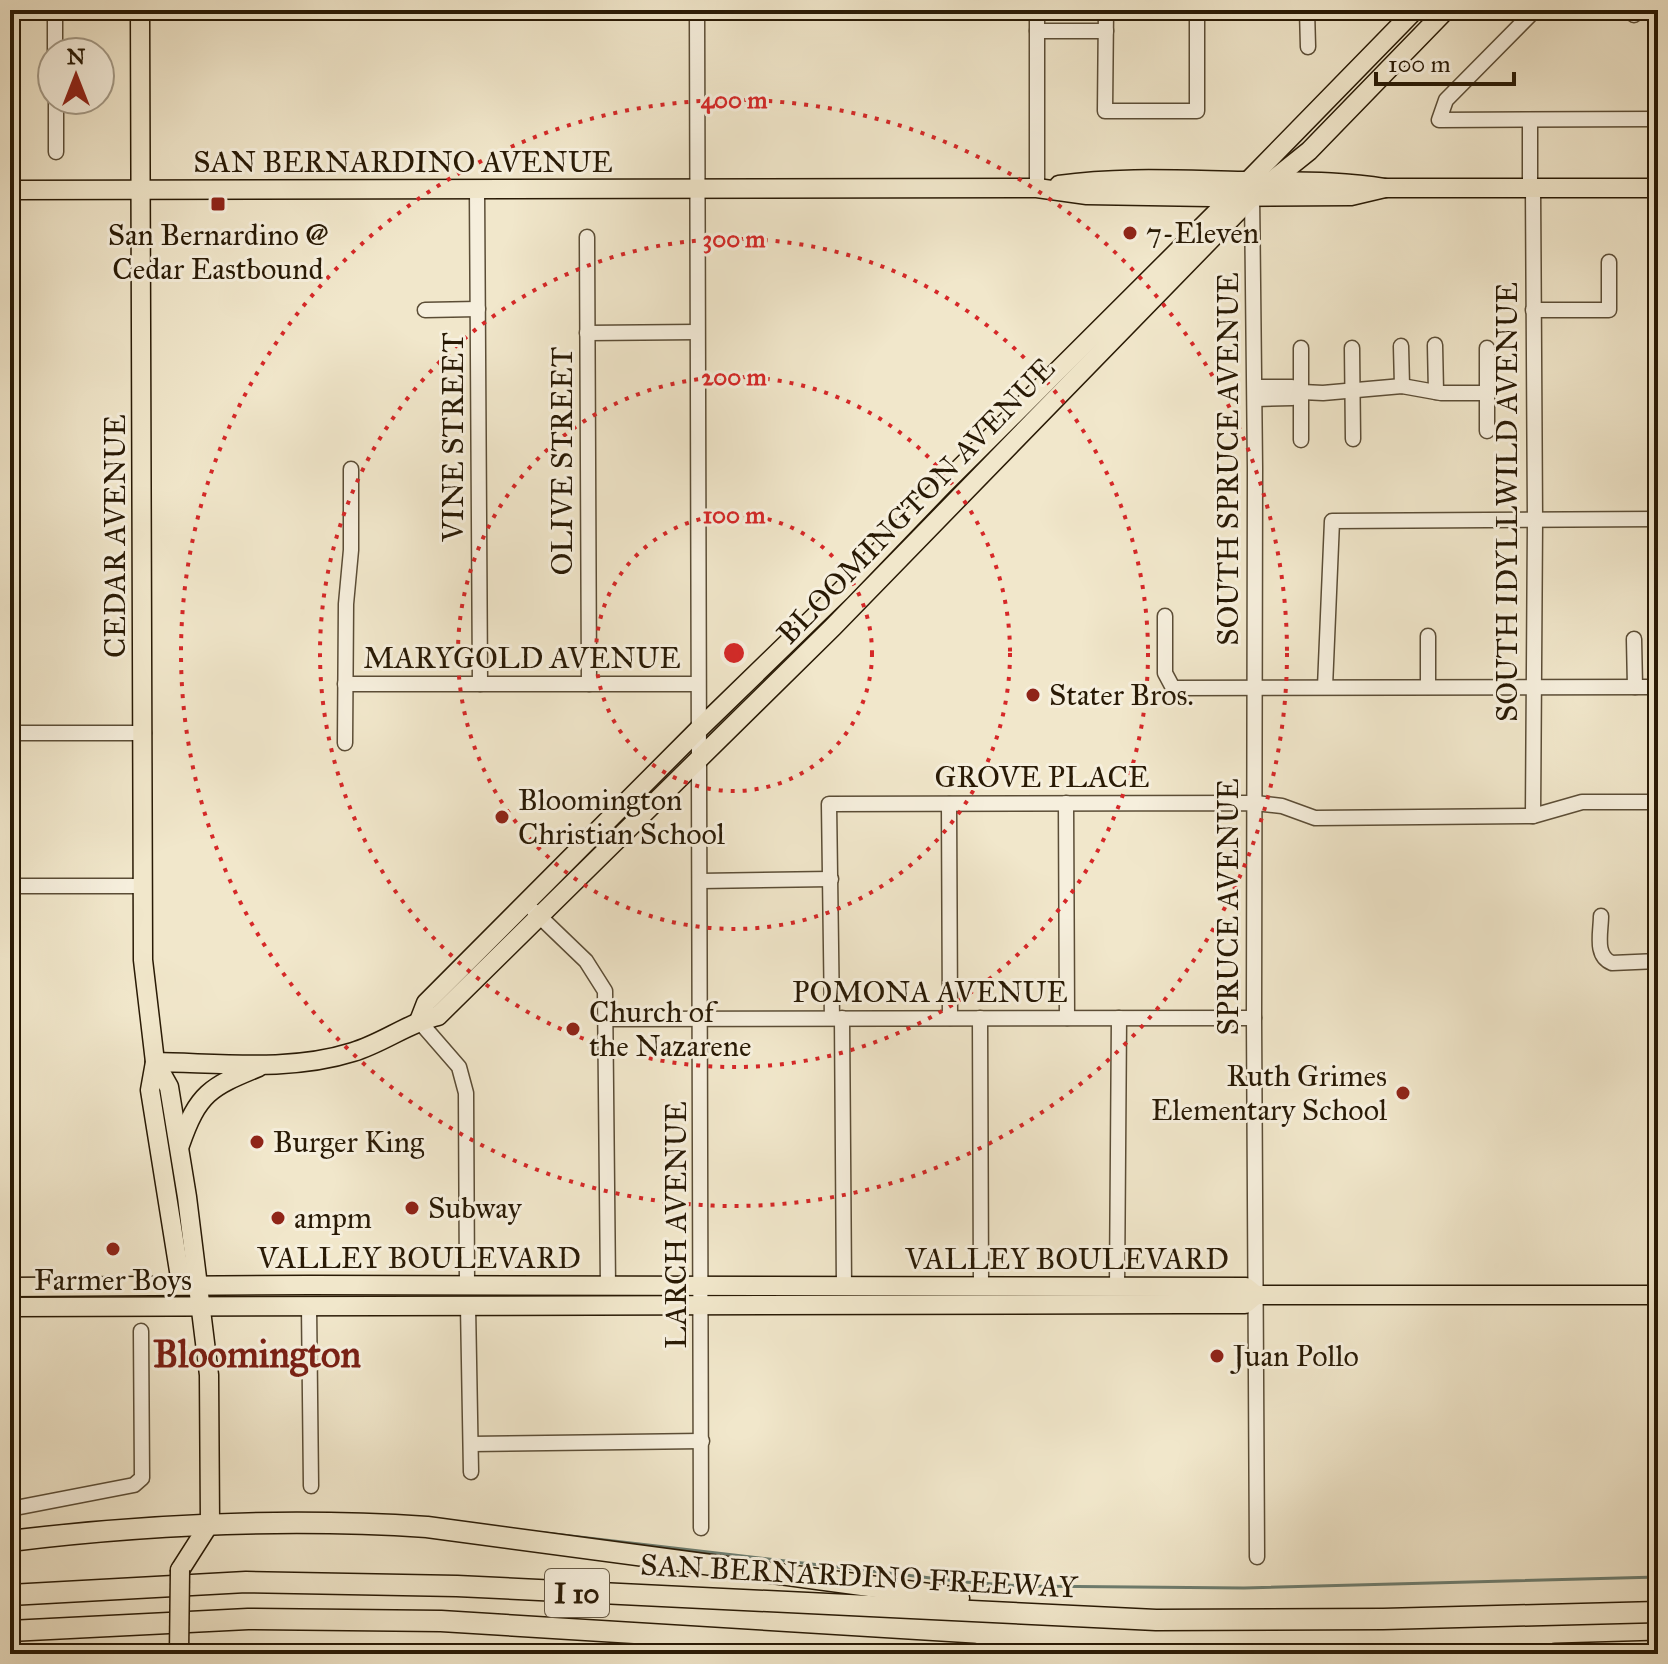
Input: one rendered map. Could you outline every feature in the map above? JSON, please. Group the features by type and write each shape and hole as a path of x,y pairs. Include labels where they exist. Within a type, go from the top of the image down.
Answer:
{"highway":[{"path":"10,1541 210,1523 355,1522 427,1527 894,1591 1030,1606 1126,1610 1145,1619"},
{"name":"SAN BERNARDINO FREEWAY","path":"10,1595 246,1582 457,1586 1145,1619 1383,1619 1658,1612"},
{"name":"I 10","path":"10,1631 248,1619 441,1621 973,1654"},
{"path":"1555,1654 1658,1651"}],"main road":[{"name":"CEDAR AVENUE","path":"140,10 143,190 143,960 155,1062 150,1090 179,1271 199,1286"},
{"name":"BLOOMINGTON AVENUE","path":"533,910 698,758 982,476 1012,441 1177,276 1251,189 1415,10"},
{"path":"1251,189 1273,181 1309,151 1446,10"},
{"path":"1309,151 1309,168 1319,182"},
{"path":"1037,188 1091,181 1351,196 1385,188"},
{"path":"1273,181 1345,181 1385,188 1658,188"},
{"name":"SAN BERNARDINO AVENUE","path":"10,190 1037,188"},
{"path":"1037,188 1087,195 1231,196"},
{"name":"BLOOMINGTON AVENUE","path":"155,1062 307,1062 352,1053 390,1038 419,1021 438,1016 698,730 841,591 1231,196 1251,189"},
{"path":"1185,197 1196,208 1198,230"},
{"path":"1012,441 1024,418 1047,394 1049,389 1044,383"},
{"path":"888,541 902,556"},
{"name":"CEDAR AVENUE","path":"155,1062 169,1087 202,1305 209,1375 210,1523"},
{"path":"179,1148 188,1119 209,1092 218,1084 267,1064"},
{"name":"VALLEY BOULEVARD","path":"10,1287 608,1287 702,1296 1245,1304 1256,1295 1246,1287 844,1287 702,1296 468,1306 10,1307"},
{"path":"1256,1295 1658,1295"},
{"path":"179,1654 180,1570 210,1523"}],"street":[{"path":"55,10 55,36"},
{"name":"LARCH AVENUE","path":"697,10 701,1528"},
{"path":"1037,10 1037,188"},
{"path":"1106,10 1105,111 1197,111 1197,10"},
{"path":"1307,10 1308,47"},
{"path":"1535,10 1446,100 1439,120 1658,119"},
{"path":"1037,31 1106,31"},
{"path":"56,116 56,152"},
{"name":"SOUTH IDYLLWILD AVENUE","path":"1530,120 1535,521 1533,816"},
{"name":"SOUTH SPRUCE AVENUE","path":"1251,189 1255,689"},
{"name":"VINE STREET","path":"477,190 480,684"},
{"name":"OLIVE STREET","path":"587,237 589,684"},
{"path":"1533,310 1609,310 1609,262"},
{"path":"425,310 478,309"},
{"path":"587,333 697,332"},
{"path":"1435,345 1436,392"},
{"path":"1401,346 1402,386"},
{"path":"1301,348 1301,440"},
{"path":"1352,348 1353,439"},
{"path":"1487,348 1487,431"},
{"path":"1255,393 1292,387 1302,392 1351,392 1402,386 1436,392 1487,393"},
{"path":"345,743 351,469"},
{"path":"1325,687 1332,521 1658,519"},
{"path":"1165,616 1165,673 1173,688 1658,687"},
{"path":"1428,636 1428,687"},
{"path":"1634,639 1635,687"},
{"name":"MARYGOLD AVENUE","path":"345,684 698,684"},
{"name":"SPRUCE AVENUE","path":"1255,689 1257,1557"},
{"path":"10,733 144,733"},
{"name":"GROVE PLACE","path":"831,879 829,804 1255,803 1282,806 1315,818 1533,816 1582,802 1658,802"},
{"path":"1066,803 1067,1018"},
{"path":"949,804 950,1018"},
{"path":"700,881 831,879 844,1287"},
{"path":"10,886 143,886"},
{"path":"533,910 594,972 605,991 608,1287"},
{"path":"1601,916 1602,957 1612,963 1658,961"},
{"path":"980,1018 981,1286"},
{"path":"1117,1287 1119,1018"},
{"name":"POMONA AVENUE","path":"607,1019 1254,1018"},
{"path":"419,1021 459,1067 465,1085 467,1286"},
{"path":"309,1306 311,1486"},
{"path":"468,1306 471,1472"},
{"path":"10,1509 134,1485 142,1478 141,1331"},
{"path":"471,1444 702,1441"}],"waterway":[{"path":"545,1533 1022,1586 1244,1588 1658,1577"}],"place":[{"name":"San Bernardino @ Cedar Eastbound","path":"218,204"},
{"name":"7-Eleven","path":"1130,233"},
{"name":"Stater Bros.","path":"1033,695"},
{"name":"Bloomington Christian School","path":"502,817"},
{"name":"Church of the Nazarene","path":"573,1029"},
{"name":"Ruth Grimes Elementary School","path":"1403,1093"},
{"name":"Burger King","path":"257,1142"},
{"name":"Subway","path":"412,1208"},
{"name":"ampm","path":"278,1218"},
{"name":"Farmer Boys","path":"113,1249"},
{"name":"Juan Pollo","path":"1217,1356"}],"district":[{"name":"Bloomington","path":"257,1354"}]}
